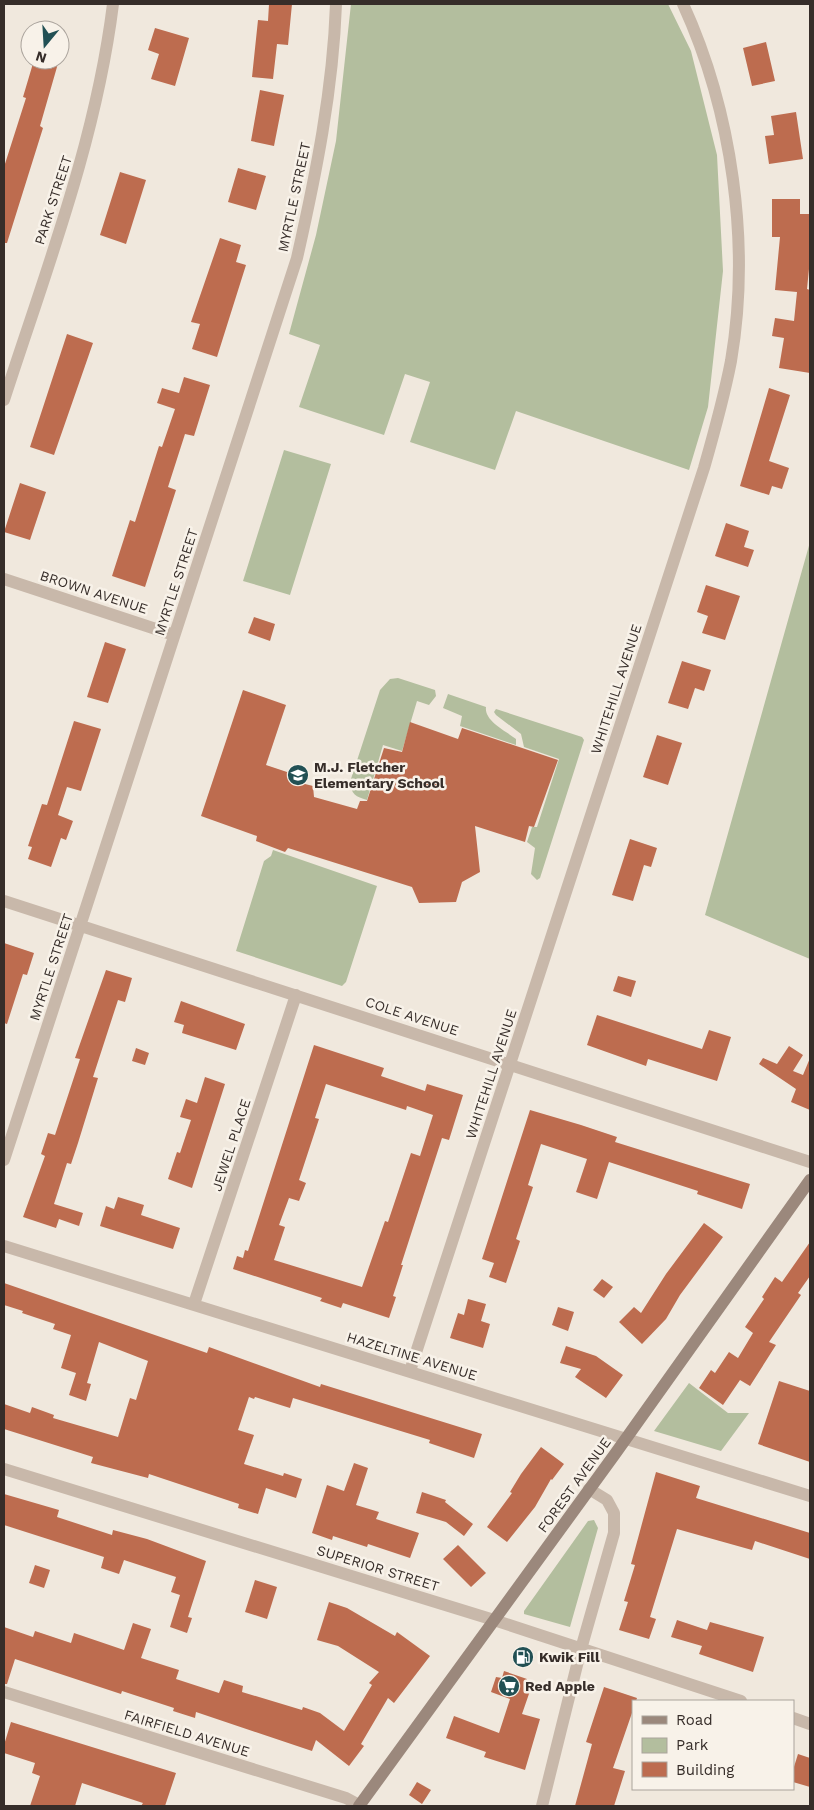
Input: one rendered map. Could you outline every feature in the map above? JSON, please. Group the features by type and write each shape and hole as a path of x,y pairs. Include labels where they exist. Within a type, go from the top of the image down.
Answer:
{"main road":[{"name":"FOREST AVENUE","path":"359,1806 590,1489 810,1180"}],"street":[{"name":"PARK STREET","path":"4,400 86,144 104,61 113,4"},
{"name":"MYRTLE STREET","path":"4,1160 297,258 323,134 331,82 336,4"},
{"name":"WHITEHILL AVENUE","path":"410,1371 704,468 731,360 737,280 737,235 729,153 710,74 683,4"},
{"name":"BROWN AVENUE","path":"4,579 174,634"},
{"name":"COLE AVENUE","path":"4,901 810,1162"},
{"name":"JEWEL PLACE","path":"194,1304 296,995"},
{"name":"HAZELTINE AVENUE","path":"4,1246 810,1496"},
{"name":"SUPERIOR STREET","path":"4,1469 494,1620 738,1700"},
{"path":"542,1806 581,1649 614,1533 614,1513 606,1500 590,1489"},
{"name":"FAIRFIELD AVENUE","path":"4,1692 346,1798 359,1806"},
{"path":"794,1718 810,1724"}],"green space":[{"path":"351,4 668,4 691,51 717,155 723,271 708,407 689,470 516,411 495,470 410,442 430,382 405,374 384,435 299,407 320,345 289,334 316,235 336,141"},
{"path":"284,450 331,464 290,595 243,581"},
{"path":"810,542 810,959 705,915"},
{"path":"398,678 435,690 436,696 429,705 417,701 402,751 383,745 367,800 355,794 350,782 380,690 390,679"},
{"path":"448,694 486,707 488,717 516,739 516,745 460,726 462,716 443,708"},
{"path":"496,709 582,737 584,740 540,878 537,880 531,874 535,848 527,842 532,827 537,827 559,759 524,747 521,734 496,715 494,712"},
{"path":"273,850 377,886 346,982 342,986 236,951 264,861 271,856"},
{"path":"689,1383 728,1413 749,1413 721,1451 654,1431"},
{"path":"594,1520 598,1528 570,1627 524,1614 524,1611 588,1521"}],"building":[{"path":"269,4 292,4 288,45 277,44 273,79 252,77 258,20 268,21"},
{"path":"155,28 189,38 175,86 151,79 159,54 148,50"},
{"path":"766,42 775,81 752,86 743,48"},
{"path":"31,70 56,70 40,126 43,128 7,243 4,243 4,167 26,98 23,97"},
{"path":"260,90 284,95 274,146 251,141"},
{"path":"796,112 803,159 769,164 765,136 774,135 771,116"},
{"path":"238,168 266,176 256,210 228,202"},
{"path":"120,172 146,180 126,244 100,235"},
{"path":"772,199 800,199 800,214 809,214 810,259 807,289 810,290 810,373 779,368 784,338 772,336 775,318 794,321 797,292 775,290 780,237 772,237"},
{"path":"220,238 241,245 236,262 246,265 217,357 192,349 200,324 191,322"},
{"path":"67,334 93,343 54,455 30,447"},
{"path":"184,377 210,385 194,436 185,434 168,487 176,490 145,587 112,576 130,520 135,522 159,446 162,447 175,409 157,403 162,388 179,393"},
{"path":"769,388 790,395 769,461 789,468 782,489 772,486 769,495 740,486"},
{"path":"20,483 46,492 30,540 4,532"},
{"path":"726,523 749,531 744,547 754,550 748,567 715,556"},
{"path":"706,585 740,596 725,640 702,633 708,616 697,612"},
{"path":"254,617 275,624 270,641 248,633"},
{"path":"105,642 126,649 108,703 87,697"},
{"path":"682,661 711,670 704,691 695,688 688,709 668,703"},
{"path":"243,690 286,705 266,765 296,775 297,782 313,786 314,797 357,809 360,801 367,801 384,748 402,752 410,722 458,739 462,728 558,760 534,827 529,826 525,842 475,826 480,872 462,882 456,902 419,903 412,887 288,848 285,852 256,841 257,836 201,816"},
{"path":"74,721 101,729 81,791 67,787 58,815 73,821 66,840 61,838 51,867 28,859 32,847 28,846 42,804 47,805"},
{"path":"657,735 682,743 668,785 643,777"},
{"path":"630,839 657,848 651,867 644,865 633,901 612,895"},
{"path":"4,943 34,953 27,975 23,974 7,1024 4,1023"},
{"path":"106,970 132,978 125,1002 118,1000 93,1077 98,1078 78,1143 71,1164 67,1163 54,1204 83,1213 79,1226 59,1219 56,1228 23,1217 45,1156 41,1154 48,1133 55,1135 80,1059 75,1058"},
{"path":"618,976 636,981 631,997 613,991"},
{"path":"181,1001 245,1024 236,1050 182,1033 184,1025 174,1022"},
{"path":"597,1015 702,1049 709,1030 731,1037 717,1081 648,1059 646,1066 587,1045"},
{"path":"314,1045 384,1068 381,1076 425,1091 427,1084 463,1095 449,1140 442,1138 401,1265 403,1265 393,1296 396,1297 389,1318 343,1303 341,1308 320,1301 322,1298 233,1269 237,1256 243,1258 245,1250 248,1251","holes":["326,1084 406,1110 407,1106 433,1115 420,1156 411,1153 388,1222 385,1221 362,1287 274,1260 285,1227 279,1225 289,1198 299,1201 306,1183 299,1180 319,1119 315,1118"]},
{"path":"789,1046 803,1055 793,1071 803,1075 810,1058 810,1110 791,1102 796,1089 759,1064 763,1058 777,1064"},
{"path":"136,1048 149,1053 145,1065 132,1061"},
{"path":"205,1077 225,1084 192,1188 168,1179 177,1152 180,1153 191,1120 180,1117 186,1099 197,1103"},
{"path":"530,1110 617,1137 615,1142 750,1184 742,1209 697,1194 698,1191 609,1162 597,1199 576,1192 587,1159 541,1144 528,1185 533,1187 516,1239 520,1241 506,1283 489,1277 494,1263 482,1259"},
{"path":"118,1197 144,1205 141,1215 180,1228 173,1249 100,1226 106,1206 114,1209"},
{"path":"704,1223 723,1237 680,1295 666,1319 642,1344 619,1322 634,1307 641,1313 666,1274"},
{"path":"810,1242 810,1276 798,1293 801,1295 769,1342 776,1345 750,1386 740,1380 723,1405 699,1388 711,1370 715,1373 729,1352 738,1358 753,1333 745,1327 764,1299 762,1297 775,1277 782,1282"},
{"path":"602,1279 613,1287 604,1298 593,1290"},
{"path":"4,1283 207,1353 209,1347 320,1387 321,1384 482,1434 474,1458 429,1443 430,1440 293,1398 290,1408 255,1397 254,1399 249,1397 238,1430 254,1435 244,1464 283,1476 284,1473 302,1479 296,1498 266,1488 258,1514 238,1508 239,1504 149,1474 148,1478 91,1463 93,1457 4,1429 4,1404 30,1413 32,1407 54,1415 53,1418 118,1437 130,1398 136,1400 148,1361 99,1342 87,1383 91,1384 86,1401 69,1395 76,1373 61,1368 71,1335 53,1329 55,1324 4,1305"},
{"path":"468,1299 486,1304 481,1321 490,1324 483,1348 450,1338 458,1313 464,1315"},
{"path":"558,1307 574,1312 568,1331 552,1325"},
{"path":"566,1346 596,1356 623,1375 606,1398 575,1377 581,1369 560,1363"},
{"path":"779,1381 810,1391 810,1462 758,1444"},
{"path":"541,1447 564,1464 551,1479 535,1507 507,1542 487,1527 512,1493 510,1492 521,1474"},
{"path":"354,1463 368,1468 356,1505 379,1512 376,1519 419,1533 410,1558 368,1544 367,1547 333,1536 332,1540 312,1533 327,1485 344,1491"},
{"path":"656,1472 700,1486 696,1498 810,1533 810,1559 755,1541 752,1550 677,1529 650,1617 656,1619 649,1639 619,1630 628,1602 624,1601 635,1565 631,1564"},
{"path":"422,1492 446,1500 445,1502 473,1524 464,1536 446,1522 416,1513"},
{"path":"4,1494 59,1510 57,1517 112,1535 113,1530 147,1539 206,1561 188,1617 192,1618 187,1633 170,1627 180,1595 171,1592 176,1577 124,1560 119,1574 101,1568 104,1557 4,1525"},
{"path":"458,1545 486,1573 471,1587 443,1559"},
{"path":"35,1565 50,1570 44,1588 29,1583"},
{"path":"255,1580 277,1587 267,1619 245,1612"},
{"path":"329,1602 347,1608 395,1636 397,1632 430,1656 394,1703 388,1698 361,1744 364,1746 349,1766 316,1740 312,1751 196,1712 195,1718 173,1711 174,1708 122,1691 121,1694 15,1659 7,1684 4,1684 4,1627 33,1637 35,1631 71,1643 74,1633 124,1650 133,1623 151,1629 141,1658 179,1670 176,1679 219,1693 224,1680 243,1686 242,1692 302,1710 303,1707 320,1713 344,1731 372,1685 369,1683 379,1672 338,1646 317,1640"},
{"path":"677,1620 707,1630 710,1622 764,1637 753,1672 699,1654 702,1646 671,1637"},
{"path":"504,1671 527,1679 525,1686 531,1688 522,1714 540,1719 525,1770 484,1757 486,1752 446,1738 454,1716 499,1733 510,1699 491,1692 496,1677 502,1678"},
{"path":"604,1687 637,1698 636,1700 632,1700 632,1713 613,1768 625,1771 614,1806 575,1806 592,1744 586,1742"},
{"path":"11,1722 176,1773 165,1806 141,1806 143,1803 82,1783 75,1806 30,1806 40,1776 32,1773 35,1763 4,1753 4,1745"},
{"path":"798,1754 810,1758 810,1787 794,1782 794,1767"},
{"path":"417,1782 431,1790 422,1804 409,1795"}],"place":[{"name":"M.J. Fletcher Elementary School","path":"298,775"},
{"name":"Kwik Fill","path":"523,1657"},
{"name":"Red Apple","path":"509,1686"}]}
